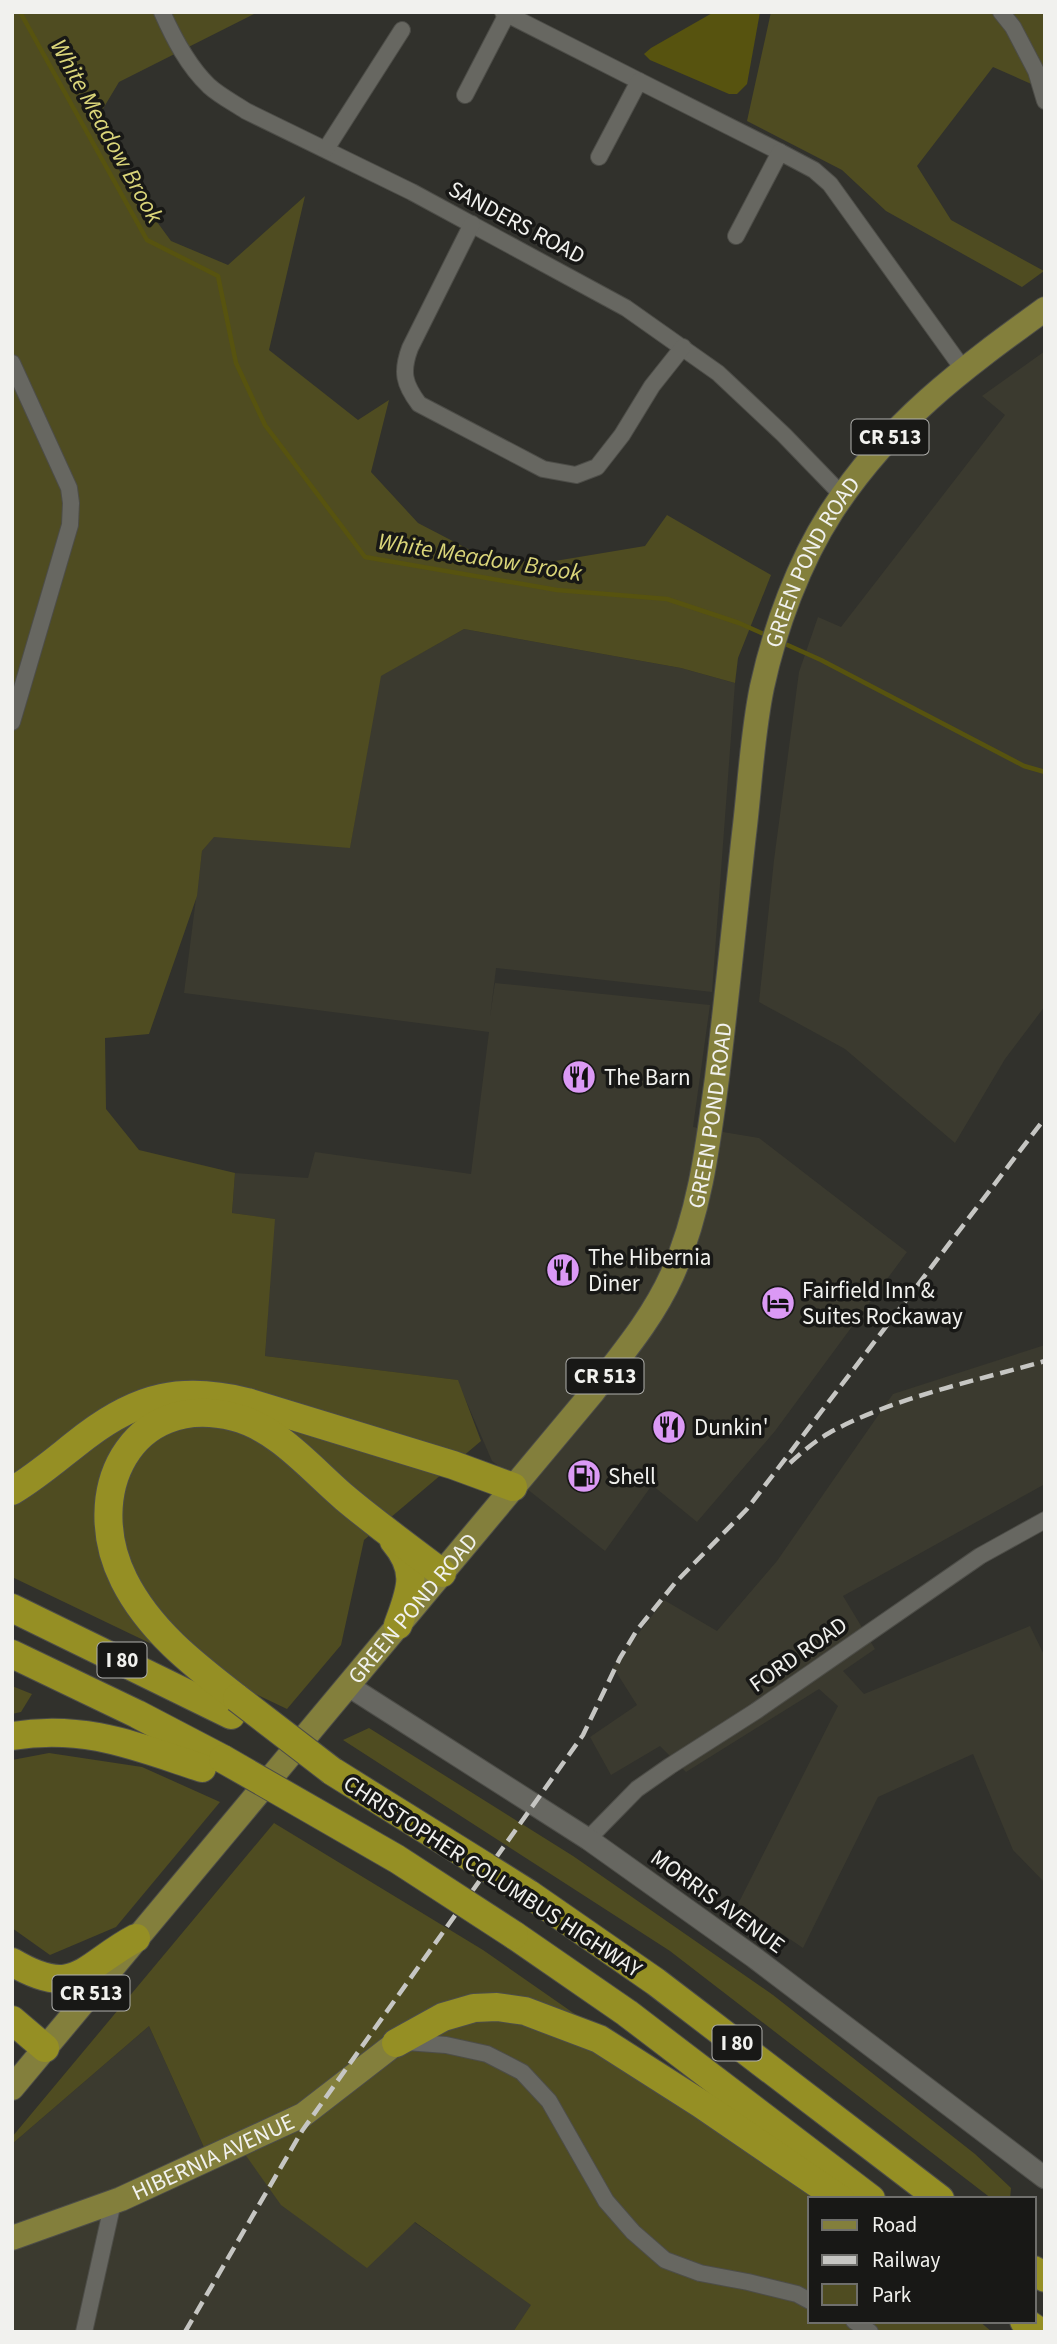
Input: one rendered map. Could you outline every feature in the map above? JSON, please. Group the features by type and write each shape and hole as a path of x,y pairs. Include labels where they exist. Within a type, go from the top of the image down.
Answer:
{"highway":[{"path":"12,1490 47,1468 87,1435 141,1403 188,1394 218,1395 247,1402 453,1465 513,1487"},
{"path":"234,1706 171,1644 136,1603 113,1555 108,1531 112,1480 125,1451 146,1431 184,1415 201,1413 237,1418 277,1438 380,1526 442,1573"},
{"path":"380,1526 406,1558 410,1572 411,1586 398,1625"},
{"name":"I 80","path":"12,1608 234,1706"},
{"name":"I 80","path":"12,1654 136,1714 213,1764"},
{"name":"CHRISTOPHER COLUMBUS HIGHWAY","path":"234,1706 332,1771 529,1894 656,1982 937,2197"},
{"path":"12,1736 42,1731 79,1732 213,1764"},
{"name":"CHRISTOPHER COLUMBUS HIGHWAY","path":"213,1764 352,1832 514,1936 627,2013 868,2197"},
{"path":"12,1962 30,1973 64,1979 82,1975 113,1950 136,1938"},
{"path":"396,2043 443,2017 474,2008 496,2007 525,2011 599,2039 701,2104 837,2197"},
{"path":"12,2020 45,2048"}],"main road":[{"name":"GREEN POND ROAD","path":"12,2088 639,1333 672,1274 689,1231 704,1172 755,736 762,688 786,608 810,552 832,511 906,419 963,369 1045,309"},
{"name":"HIBERNIA AVENUE","path":"12,2238 113,2202 303,2115 396,2043"}],"street":[{"name":"SANDERS ROAD","path":"162,12 190,64 209,86 246,111 326,149 603,293 718,373 843,496"},
{"path":"1002,12 1041,73 1045,101"},
{"path":"465,95 505,13 814,170 830,184 963,369"},
{"path":"326,149 402,30"},
{"path":"599,157 639,81"},
{"path":"736,236 780,152"},
{"path":"472,224 404,363 407,387 419,404 543,469 576,475 597,467 622,435 652,386 683,347"},
{"path":"12,363 62,469 71,503 70,524 12,722"},
{"name":"FORD ROAD","path":"588,1839 637,1789 756,1711 980,1556 1045,1520"},
{"name":"MORRIS AVENUE","path":"347,1685 588,1839 755,1958 1045,2178"},
{"path":"396,2043 410,2041 446,2045 487,2054 522,2072 549,2101 606,2201 633,2232 665,2260 700,2273 748,2281 797,2294 808,2300"},
{"path":"84,2332 113,2202"}],"shaded area":[{"path":"714,12 760,12 747,84 737,94 729,94 650,60 644,54"},
{"path":"1045,351 1045,1006 1005,1059 955,1143 845,1049 759,1002 774,860 799,672 818,617 841,627 1005,415 982,396"},
{"path":"464,629 681,668 735,683 712,992 496,968 490,1017 495,983 710,1005 693,1127 759,1138 907,1252 775,1431 697,1522 652,1485 605,1551 492,1461 457,1380 265,1356 274,1219 232,1213 235,1173 308,1178 315,1152 471,1174 489,1032 184,993 202,851 214,836 350,847 380,676"},
{"path":"1045,1345 1045,1484 843,1596 875,1649 843,1671 864,1694 1030,1626 1045,1657 1045,1883 1013,1850 973,1754 878,1797 803,1948 738,1904 838,1706 819,1689 686,1772 660,1746 611,1775 590,1737 637,1705 613,1667 664,1600 717,1631 777,1561 893,1394"},
{"path":"149,2026 212,2165 242,2149 414,2222 532,2305 513,2332 12,2332 12,2144"}],"green space":[{"path":"12,12 258,12 119,82 98,117 111,159 171,241 228,265 305,196 269,350 358,420 389,400 371,472 418,523 491,561 555,561 645,546 667,515 771,575 738,658 735,683 681,668 464,629 381,676 350,848 214,837 202,851 197,896 149,1034 105,1038 106,1109 139,1150 235,1173 232,1213 275,1219 265,1356 458,1380 481,1441 364,1540 341,1645 287,1709 12,1577"},
{"path":"771,12 1045,12 1045,90 993,67 917,166 951,220 1044,271 1022,287 886,211 842,170 747,121"},
{"path":"12,1686 32,1694 21,1712 12,1714"},
{"path":"369,1728 573,1856 773,1995 975,2154 1011,2188 1010,2197 989,2197 670,1951 343,1740"},
{"path":"49,1753 142,1767 220,1802 116,1927 50,1955 12,1928 12,1760"},
{"path":"274,1823 483,1950 615,2042 816,2197 808,2197 808,2323 981,2323 992,2332 513,2332 531,2305 415,2222 367,2268 281,2205 242,2150 212,2165 149,2026 12,2144 12,2137"}],"waterway":[{"name":"White Meadow Brook","path":"20,12 147,240 218,276 236,363 265,425 365,557 557,590 667,599 766,635"},
{"name":"White Meadow Brook","path":"783,643 821,660 1024,766 1045,772"}],"railway":[{"path":"185,2332 302,2131 583,1735 620,1658 637,1630 675,1583 747,1509 1045,1118"},
{"path":"790,1463 829,1433 879,1410 934,1391 1045,1361"}],"place":[{"name":"The Barn","path":"579,1077"},
{"name":"The Hibernia Diner","path":"563,1270"},
{"name":"Fairfield Inn & Suites Rockaway","path":"778,1303"},
{"name":"Dunkin'","path":"669,1427"},
{"name":"Shell","path":"584,1476"}]}
